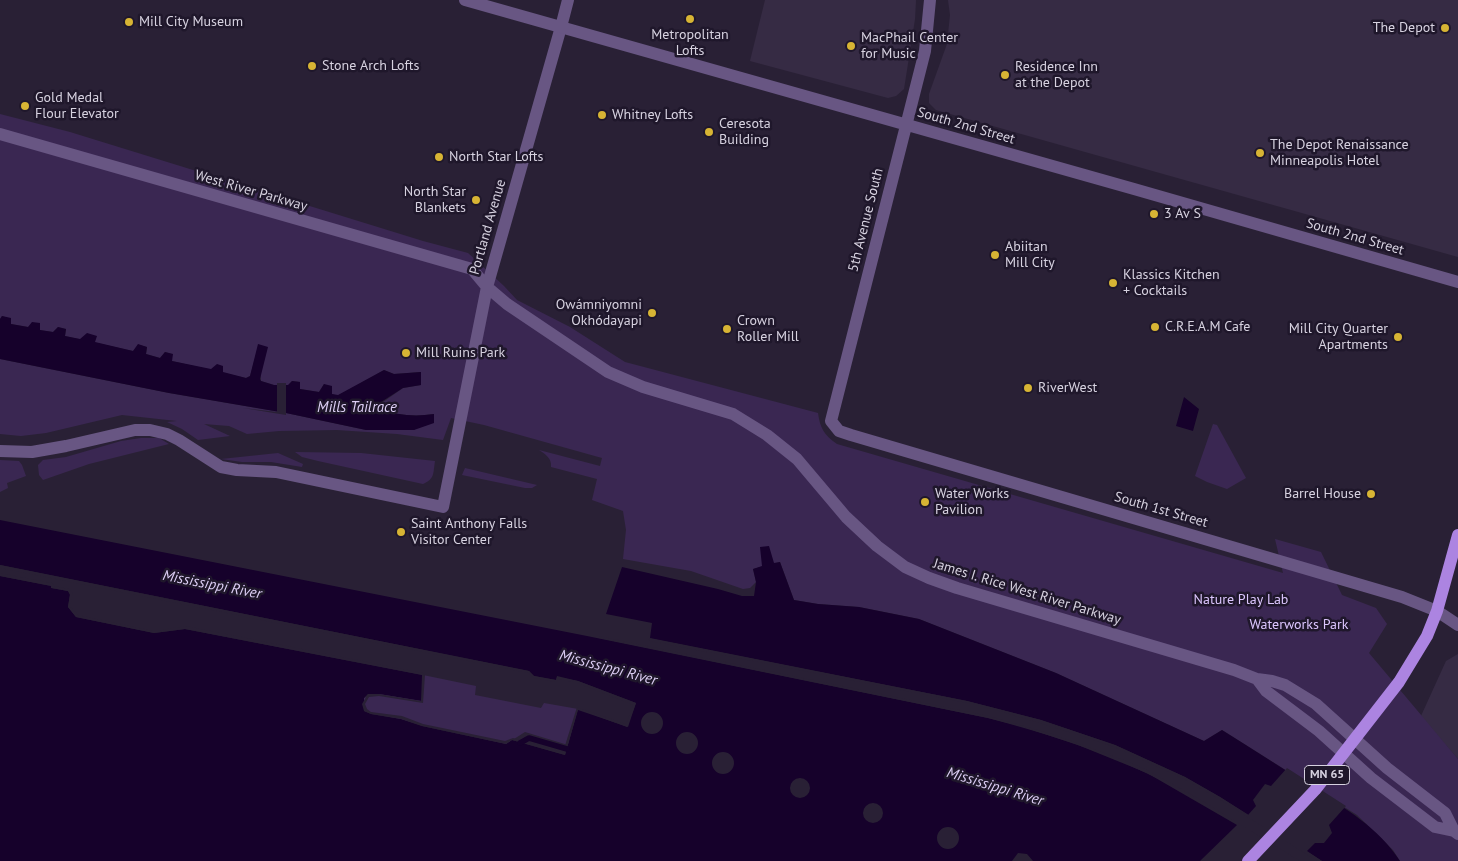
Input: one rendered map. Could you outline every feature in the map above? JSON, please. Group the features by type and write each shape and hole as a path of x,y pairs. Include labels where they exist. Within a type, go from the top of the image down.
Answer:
{"main road":[{"name":"MN 65","path":"1248,861 1315,790 1399,682 1427,636 1437,611 1458,535"}],"street":[{"name":"South 2nd Street","path":"465,0 1458,282"},
{"name":"Portland Avenue","path":"0,451 32,452 135,430 150,430 167,434 179,440 221,467 237,470 276,472 443,507 487,286 568,0"},
{"name":"5th Avenue South","path":"851,436 834,428 831,421 924,51 930,0"},
{"name":"West River Parkway","path":"0,134 472,269 487,286"},
{"name":"James I. Rice West River Parkway","path":"487,286 507,304 608,372 643,387 733,414 767,435 797,459 850,521 877,546 904,567 957,588 1234,670 1257,679 1285,685 1316,704 1387,768 1445,813 1456,832"},
{"name":"South 1st Street","path":"851,436 1329,574 1402,597 1437,611 1458,625"},
{"name":"James I. Rice West River Parkway","path":"1257,679 1266,691 1319,731 1379,784 1434,827 1456,832"}],"shaded area":[{"path":"765,0 916,0 915,19 904,89 896,96 888,98 750,61"},
{"path":"948,0 1458,0 1458,257 936,110 929,103 929,94 947,44 950,15"},
{"path":"1458,654 1458,759 1421,716 1446,661"}],"green space":[{"path":"0,114 70,132 423,241 468,253 517,300 570,327 625,362 818,413 823,431 837,444 1283,573 1275,539 1321,552 1342,595 1376,608 1387,624 1369,653 1458,759 1458,861 1400,861 1393,850 1357,815 1222,730 1204,741 1056,673 919,619 859,607 794,600 780,562 753,569 756,582 750,588 743,589 691,571 623,559 626,530 623,511 592,500 597,479 551,467 549,459 539,450 600,466 602,458 484,425 451,418 443,440 397,434 337,430 279,431 247,434 229,426 204,424 230,436 198,440 167,422 177,421 122,415 46,433 21,436 0,434 0,359 366,430 414,430 434,414 406,415 385,411 376,407 403,388 421,385 421,372 394,374 384,370 338,396 332,394 324,384 319,392 300,389 300,382 292,381 289,385 274,385 261,381 259,344 250,376 246,378 172,361 172,354 165,352 160,358 146,354 147,347 139,345 133,351 65,336 66,329 58,327 53,332 39,330 40,323 28,327 11,324 11,319 2,316 0,319"},
{"path":"1213,424 1217,425 1246,478 1227,489 1195,476"},
{"path":"159,438 169,444 89,464 43,480 39,475 38,465 43,460 66,457 121,441"},
{"path":"295,452 361,453 435,461 432,478 423,484 302,457"},
{"path":"278,453 303,464 302,467 271,462 242,462 221,459"},
{"path":"0,460 19,461 26,476 7,483 8,488 0,492"},
{"path":"465,468 537,485 532,488 525,488 462,475"},
{"path":"423,675 476,686 475,695 541,708 544,703 578,709 568,745 525,732 506,744 364,711 364,698"}],"water":[{"name":"Mills Tailrace","path":"2,316 11,318 11,324 28,327 32,322 40,323 40,330 53,332 58,327 66,329 65,336 80,339 87,333 97,336 95,342 133,351 138,344 147,347 146,354 160,358 165,352 173,354 172,361 211,369 217,364 223,366 223,372 246,378 250,376 258,344 268,347 261,381 274,385 288,385 292,381 300,382 300,389 319,392 324,384 332,386 332,394 338,395 384,370 394,374 421,372 421,385 403,388 376,407 385,411 406,415 434,414 434,423 414,430 366,430 0,359 0,319"},
{"path":"1184,397 1199,409 1193,431 1176,426"},
{"name":"Mississippi River","path":"0,520 587,636 988,718 1028,729 1108,756 1166,782 1204,803 1297,861 0,861 0,576 68,591 70,594 68,607 76,617 154,633 185,629 423,675 422,701 368,694 364,698 364,711 506,744 512,740 565,755 578,709 627,727 636,703 578,681 557,677 556,680 534,676 529,671 0,565"},
{"path":"769,546 774,563 780,562 794,600 859,607 919,619 1056,673 1204,741 1222,730 1361,820 1382,838 1400,861 1322,861 1185,777 1115,745 1041,720 967,701 650,638 652,623 606,614 622,567 742,596 754,596 756,582 753,569 762,566 760,547"}],"pier":[{"path":"277,383 286,383 286,415 243,408 277,412"},
{"path":"0,565 529,671 534,676 556,680 557,676 578,681 636,703 628,727 578,710 565,755 512,740 506,744 422,726 401,719 371,714 364,711 362,704 368,694 421,701 422,675 185,629 154,633 76,617 68,607 70,595 68,591 0,576 0,573 52,583 54,586 69,589 73,594 70,606 78,615 154,631 186,626 423,673 425,675 423,703 379,696 369,697 365,704 371,712 402,716 423,724 505,741 513,738 563,752 577,707 626,724 633,705 577,683 559,679 556,682 534,678 528,673 0,568"},
{"path":"599,636 989,716 1052,734 1149,771 1201,800 1300,861 1200,861 1237,825 1147,773 1078,745 1020,726 599,638"},
{"path":"648,638 967,701 1041,720 1115,745 1185,777 1248,815 1256,806 1253,800 1265,784 1271,786 1287,768 1346,806 1329,825 1332,833 1324,843 1315,843 1307,851 1322,861 1317,861 1184,779 1114,747 1082,736 967,703 650,641"},
{"path":"652,712 662,719 663,723 656,733 652,734 642,727 641,723 648,713"},
{"path":"687,732 695,735 698,743 695,751 687,754 679,751 676,743 679,735"},
{"path":"723,752 733,759 734,763 727,773 723,774 713,767 712,763 719,753"},
{"path":"796,778 804,778 810,784 810,792 804,798 796,798 790,792 790,784"},
{"path":"869,803 877,803 883,809 883,817 877,823 869,823 863,817 863,809"},
{"path":"948,827 958,834 959,838 952,848 948,849 938,842 937,838 944,828"},
{"path":"1018,853 1027,854 1033,861 1012,861"}],"waterway":[{"path":"520,743 529,738 567,749"}],"place":[{"name":"Metropolitan Lofts","path":"690,19"},
{"name":"Mill City Museum","path":"129,22"},
{"name":"The Depot","path":"1445,28"},
{"name":"MacPhail Center for Music","path":"851,46"},
{"name":"Stone Arch Lofts","path":"312,66"},
{"name":"Residence Inn at the Depot","path":"1005,75"},
{"name":"Gold Medal Flour Elevator","path":"25,106"},
{"name":"Whitney Lofts","path":"602,115"},
{"name":"Ceresota Building","path":"709,132"},
{"name":"The Depot Renaissance Minneapolis Hotel","path":"1260,153"},
{"name":"North Star Lofts","path":"439,157"},
{"name":"North Star Blankets","path":"476,200"},
{"name":"3 Av S","path":"1154,214"},
{"name":"Abiitan Mill City","path":"995,255"},
{"name":"Klassics Kitchen + Cocktails","path":"1113,283"},
{"name":"Owámniyomni Okhódayapi","path":"652,313"},
{"name":"C.R.E.A.M Cafe","path":"1155,327"},
{"name":"Crown Roller Mill","path":"727,329"},
{"name":"Mill City Quarter Apartments","path":"1398,337"},
{"name":"Mill Ruins Park","path":"406,353"},
{"name":"RiverWest","path":"1028,388"},
{"name":"Barrel House","path":"1371,494"},
{"name":"Water Works Pavilion","path":"925,502"},
{"name":"Saint Anthony Falls Visitor Center","path":"401,532"}],"park label":[{"name":"Nature Play Lab","path":"1241,600"},
{"name":"Waterworks Park","path":"1299,625"}]}
